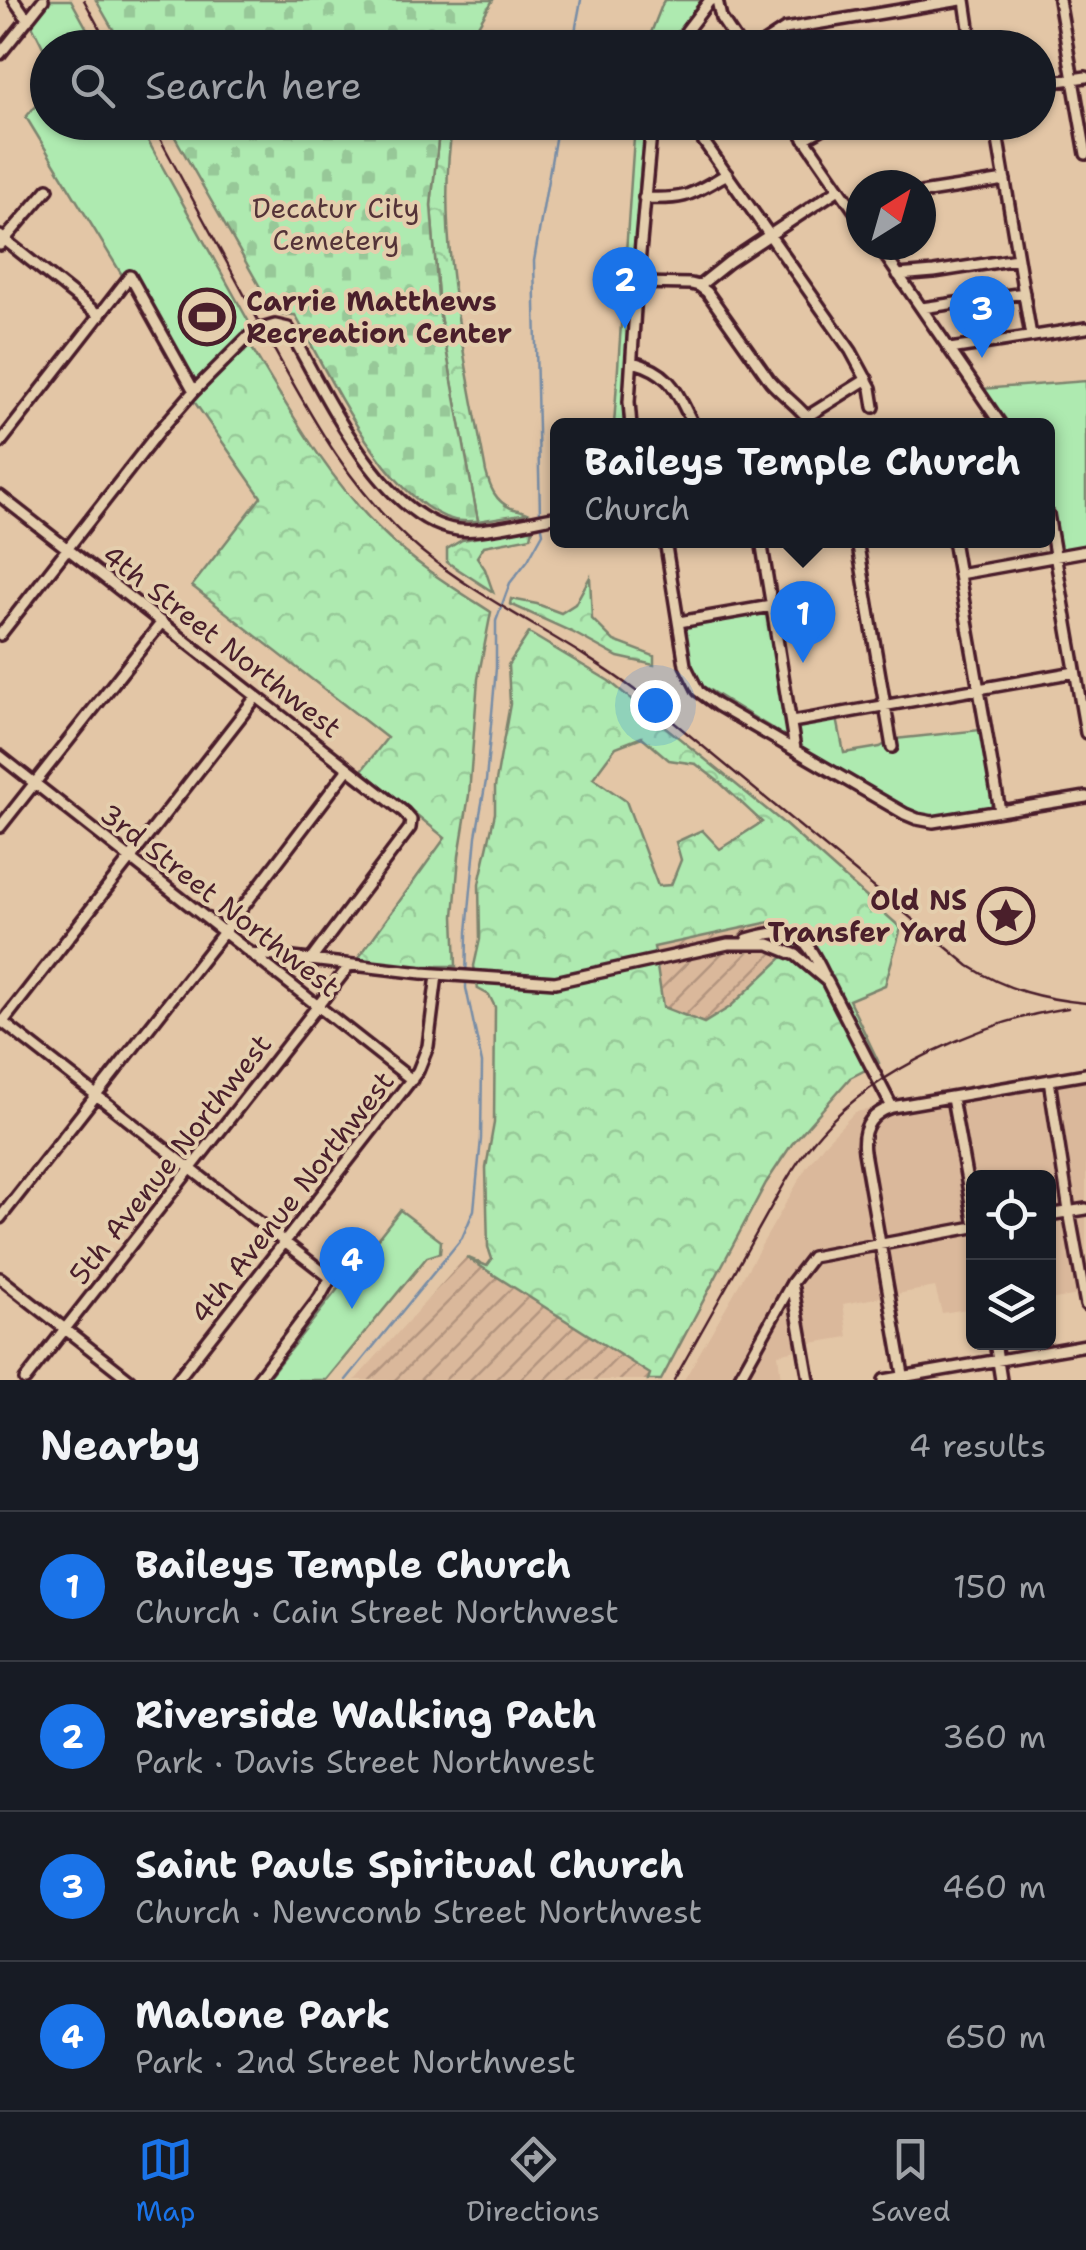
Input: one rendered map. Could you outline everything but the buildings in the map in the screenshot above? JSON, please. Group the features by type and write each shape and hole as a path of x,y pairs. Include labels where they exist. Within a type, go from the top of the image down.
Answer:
{"street":[{"path":"14,0 28,20"},
{"path":"0,54 44,0"},
{"path":"718,0 721,18"},
{"path":"785,30 963,0 969,30"},
{"path":"1060,0 1086,154"},
{"path":"687,30 706,6 729,30"},
{"path":"1056,81 1086,77"},
{"path":"630,418 650,140"},
{"path":"702,140 851,351 867,379 874,407"},
{"path":"805,140 846,195"},
{"path":"998,140 1031,336"},
{"path":"644,198 677,199 726,174"},
{"path":"936,191 1005,180"},
{"path":"700,286 839,188"},
{"path":"48,189 1,240 100,316"},
{"path":"898,275 1017,259"},
{"path":"888,260 997,418"},
{"path":"0,442 130,276 194,391"},
{"path":"637,283 700,286 728,318 770,381 808,418"},
{"path":"922,308 1024,293"},
{"path":"0,635 194,391 247,338 274,324 288,328 350,437 405,504 431,522 462,530 550,518"},
{"path":"950,349 1086,328"},
{"path":"633,362 662,373 673,384 690,418"},
{"path":"815,418 867,379"},
{"name":"4th Street Northwest","path":"0,496 408,816 412,825 310,961"},
{"path":"667,548 685,664 698,691 717,704 916,819 933,822 1086,796"},
{"path":"762,548 795,750"},
{"path":"859,548 892,747"},
{"path":"954,548 1000,811"},
{"path":"1054,548 1086,733"},
{"path":"959,574 1086,551"},
{"path":"679,622 771,606"},
{"path":"0,827 162,622"},
{"path":"792,722 1075,672"},
{"path":"256,697 1,1023 98,1094 330,1279 257,1380"},
{"name":"3rd Street Northwest","path":"0,756 412,1080"},
{"path":"0,1218 348,769"},
{"path":"250,953 453,976 554,982 784,931 800,936 811,950 892,1107"},
{"path":"728,944 769,944 788,950 828,982"},
{"name":"5th Avenue Northwest","path":"26,1380 349,966"},
{"name":"4th Avenue Northwest","path":"177,1380 412,1080 428,1046 437,974"},
{"path":"904,1378 862,1143 866,1126 882,1110 892,1107 1086,1074"},
{"path":"1049,1080 1086,1305"},
{"path":"952,1098 966,1176"},
{"path":"1056,1214 1086,1208"},
{"path":"738,1380 792,1283 812,1257 966,1229"},
{"path":"0,1278 130,1380"},
{"path":"792,1283 808,1380"},
{"path":"884,1380 1086,1345"},
{"path":"996,1350 1002,1380"}],"shaded area":[{"path":"770,922 783,957 730,1007 704,1023 663,1007 653,947"},
{"path":"1086,1071 1086,1297 1056,1299 1056,1170 966,1170 966,1309 942,1313 935,1287 843,1304 848,1337 806,1344 778,1354 781,1380 684,1380 806,1168 855,1112"},
{"path":"466,1257 651,1374 648,1380 355,1380"}],"green space":[{"path":"49,0 71,0 88,30 34,30 31,23"},
{"path":"96,0 493,0 476,30 113,30"},
{"path":"664,0 701,0 684,30 652,30"},
{"path":"40,140 147,140 250,324 249,330 193,382 132,272 122,275"},
{"name":"Decatur City Cemetery","path":"177,140 438,140 431,205 439,311 478,521 454,520 429,508 405,489 361,432 295,315 280,315 273,310"},
{"path":"438,140 451,140 447,208 450,252 486,472 501,502 528,513 478,521 439,311 431,205"},
{"path":"634,140 645,140 624,418 614,418"},
{"path":"250,345 312,444 365,513 409,556 491,612 478,679 469,795 459,856 454,916 456,966 357,960 445,838 362,770 387,738 192,586 261,497 193,400"},
{"path":"1086,381 1086,546 1063,550 1058,547 1055,418 1001,418 981,389"},
{"path":"533,528 531,537 484,546 477,557 493,592 447,562 447,549 462,540"},
{"path":"590,577 592,619 614,641 654,656 654,665 618,657 510,604 511,599 561,613 575,604"},
{"path":"768,614 789,734 786,737 703,686 690,664 685,628 689,624"},
{"path":"529,633 609,681 781,821 901,928 885,985 849,1000 879,1063 850,1078 792,1144 766,1183 661,1380 648,1380 650,1374 466,1257 487,1266 492,1259 488,1247 486,1168 494,1123 495,1007 489,995 478,989 474,966 480,939 479,884 495,813 495,787 510,704 508,665","holes":["642,737 669,760 696,764 762,822 720,849 702,830 676,842 681,860 671,885 658,886 626,801 593,778 616,747","770,922 783,957 730,1007 704,1023 663,1007 654,947"]},
{"path":"837,718 844,753 880,747 895,739 980,730 993,802 990,808 934,818 916,816 799,746 795,725"},
{"path":"400,1210 441,1241 440,1253 427,1257 326,1380 266,1380"}],"waterway":[{"path":"575,30 581,0"},
{"path":"540,514 534,261 555,140"},
{"path":"346,1380 462,1238 474,1210 481,1139 482,1063 466,988 467,932 476,836 486,781 496,621 510,583 543,533 541,522"}],"railway":[{"path":"84,0 100,30"},
{"path":"161,140 329,444 394,526 472,588 636,691 969,966 1025,992 1086,1003"},
{"path":"674,1380 794,1168 844,1109 902,1068 934,1051 1003,1024 1068,1008"}],"place":[{"name":"Carrie Matthews Recreation Center","path":"207,317"},
{"name":"Riverside Walking Path","path":"625,329"},
{"name":"Saint Pauls Spiritual Church","path":"982,358"},
{"name":"Baileys Temple Church","path":"803,663"},
{"name":"Old NS Transfer Yard","path":"1006,916"},
{"name":"Malone Park","path":"352,1309"}]}
